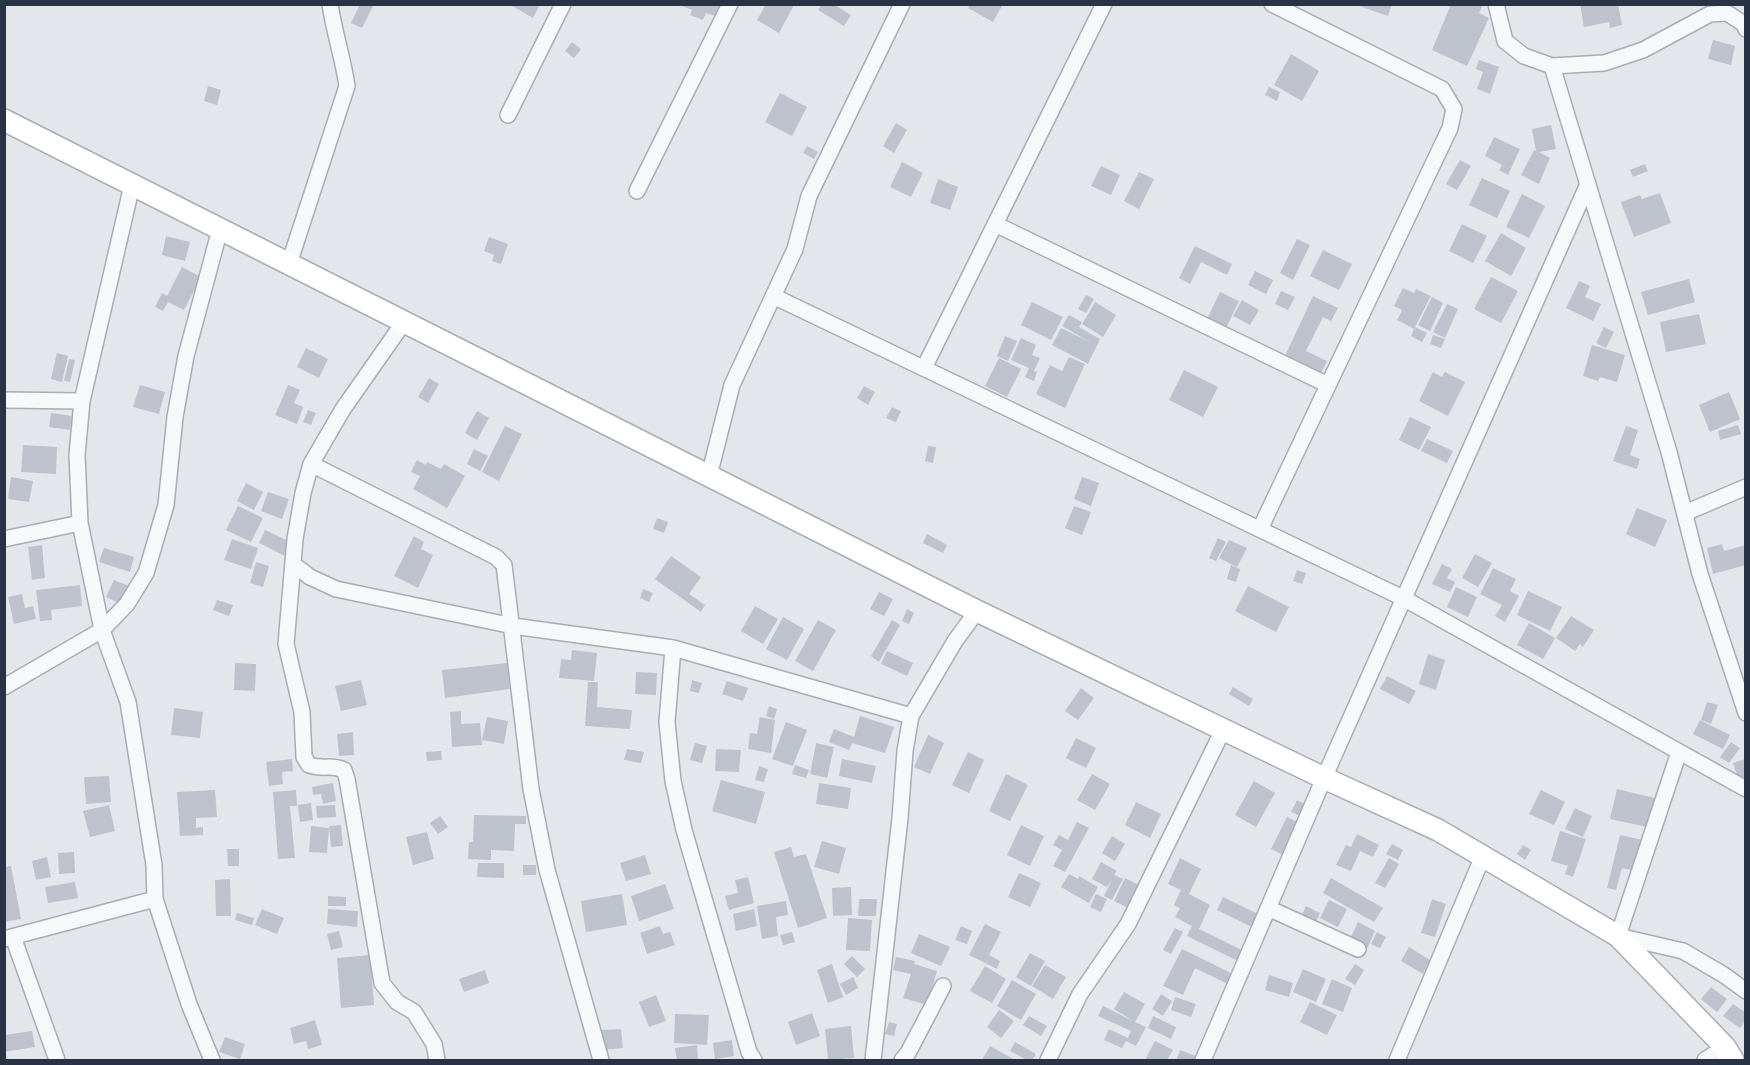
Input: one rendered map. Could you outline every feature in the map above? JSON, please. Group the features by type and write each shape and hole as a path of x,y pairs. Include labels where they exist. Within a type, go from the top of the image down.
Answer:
{"street":[{"path":"289,264 347,86 330,4"},
{"path":"508,115 563,4"},
{"path":"637,191 730,4"},
{"path":"708,476 732,385 795,249 809,196 902,4"},
{"path":"924,368 1104,4"},
{"path":"1260,529 1450,128 1454,109 1442,89 1272,4"},
{"path":"1496,4 1505,41 1524,56 1552,66 1604,63 1643,50 1710,14 1727,13 1743,24 1746,29"},
{"path":"1552,66 1669,452 1700,574 1746,713"},
{"path":"4,120 977,611 1324,778 1438,830 1618,936 1729,1054 1705,1060"},
{"path":"1203,1060 1324,778 1588,184"},
{"path":"132,185 82,401 77,455 80,523 102,630 128,702 154,865 155,899 189,1004 212,1060"},
{"path":"995,224 1328,385"},
{"path":"4,687 102,630 127,604 146,573 166,505 175,417 186,356 220,229"},
{"path":"773,296 1404,598 1746,789"},
{"path":"404,322 343,409 311,464 303,493 293,564 286,644 302,712 304,757 309,765 319,768 334,766 344,770 347,779 382,983 397,1002 414,1012 434,1044 437,1060"},
{"path":"4,400 82,401"},
{"path":"311,464 496,557 504,566 507,574 531,789 547,870 601,1060"},
{"path":"1684,513 1746,487"},
{"path":"4,539 80,523"},
{"path":"293,564 310,577 336,589 513,626 672,648 911,716"},
{"path":"873,1060 900,818 905,751 911,716 955,641 977,611"},
{"path":"672,648 667,722 673,781 687,841 749,1052 754,1060"},
{"path":"1048,1060 1080,994 1128,924 1223,730"},
{"path":"1618,936 1679,752"},
{"path":"1398,1060 1483,856"},
{"path":"57,1060 9,938 155,899"},
{"path":"1268,908 1358,949"},
{"path":"1618,936 1683,951 1746,991"},
{"path":"902,1060 908,1053 943,986"}],"building":[{"path":"360,4 374,4 362,28 351,23"},
{"path":"509,4 540,4 533,18"},
{"path":"677,4 719,5 715,16 706,13 703,20 690,15 692,10"},
{"path":"766,4 794,5 779,33 757,20"},
{"path":"822,4 833,4 851,15 844,26 818,10"},
{"path":"971,4 1003,4 993,22 968,8"},
{"path":"1363,4 1392,4 1388,16 1362,7"},
{"path":"1451,4 1483,4 1479,13 1489,18 1467,66 1432,50"},
{"path":"1580,4 1618,4 1622,25 1610,28 1609,22 1584,27"},
{"path":"1713,40 1735,46 1731,65 1708,59"},
{"path":"572,42 581,49 574,58 565,51"},
{"path":"1291,54 1319,71 1302,101 1274,85"},
{"path":"1479,60 1499,67 1490,94 1477,89 1483,72 1476,69"},
{"path":"208,86 221,90 217,105 204,101"},
{"path":"1269,87 1280,92 1277,101 1265,95"},
{"path":"780,93 807,107 792,136 765,122"},
{"path":"896,123 907,130 894,153 883,146"},
{"path":"1551,125 1556,149 1539,152 1550,158 1539,184 1521,175 1534,150 1536,151 1532,129"},
{"path":"1494,137 1520,149 1508,175 1499,170 1502,165 1485,156"},
{"path":"807,146 818,152 814,159 803,153"},
{"path":"1460,160 1471,166 1457,190 1446,184"},
{"path":"902,162 923,173 911,197 890,187"},
{"path":"1645,164 1648,171 1633,177 1630,170"},
{"path":"1101,166 1120,175 1111,195 1091,186"},
{"path":"1139,172 1154,179 1139,209 1124,201"},
{"path":"1482,178 1510,191 1497,218 1469,205"},
{"path":"938,179 958,187 950,210 930,203"},
{"path":"1660,193 1671,223 1634,237 1621,202 1640,195 1642,199"},
{"path":"1522,194 1545,206 1529,238 1506,227"},
{"path":"1462,224 1487,236 1473,263 1449,251"},
{"path":"1501,233 1526,248 1511,276 1485,261"},
{"path":"166,236 190,242 185,261 162,255"},
{"path":"489,237 508,244 501,264 492,261 494,255 484,251"},
{"path":"1297,239 1310,245 1293,280 1280,273"},
{"path":"1195,246 1232,264 1227,275 1201,262 1190,284 1179,278"},
{"path":"1323,250 1352,264 1339,290 1310,276"},
{"path":"182,267 201,277 184,310 168,302 163,311 155,307 162,293 167,296"},
{"path":"1255,271 1273,280 1266,294 1248,285"},
{"path":"1491,277 1518,291 1501,323 1474,309"},
{"path":"1689,279 1695,302 1648,315 1641,292"},
{"path":"1579,281 1590,286 1585,297 1601,304 1593,321 1566,308"},
{"path":"1403,288 1414,293 1416,289 1431,296 1415,327 1427,333 1422,342 1411,336 1414,329 1397,320 1402,310 1394,306"},
{"path":"1281,291 1295,297 1288,310 1275,304"},
{"path":"1220,292 1239,301 1226,328 1207,319"},
{"path":"1086,295 1094,299 1086,313 1078,309"},
{"path":"1313,296 1338,308 1331,321 1323,317 1306,351 1327,361 1321,373 1285,356"},
{"path":"1432,297 1443,303 1430,331 1418,325"},
{"path":"1242,300 1259,310 1250,325 1233,316"},
{"path":"1032,302 1063,317 1051,340 1021,325"},
{"path":"1095,302 1116,315 1103,337 1082,324"},
{"path":"1447,304 1458,309 1445,338 1433,332"},
{"path":"1699,314 1706,344 1666,352 1660,322"},
{"path":"1069,315 1082,322 1079,327 1100,339 1088,364 1052,345 1061,328 1090,342 1062,326"},
{"path":"1604,327 1614,332 1606,348 1596,343"},
{"path":"1433,335 1445,339 1441,348 1430,344"},
{"path":"1005,336 1017,341 1008,361 997,356"},
{"path":"1021,338 1036,345 1032,355 1040,358 1034,371 1037,372 1034,381 1025,377 1029,368 1011,360"},
{"path":"1592,345 1625,355 1617,382 1600,377 1598,381 1583,376"},
{"path":"306,348 328,359 319,378 297,367"},
{"path":"57,353 68,356 62,382 51,379"},
{"path":"1069,357 1085,364 1065,408 1036,394 1050,365 1062,371"},
{"path":"999,358 1021,369 1007,397 985,386"},
{"path":"69,359 75,360 70,382 64,381"},
{"path":"1184,370 1218,387 1203,417 1169,400"},
{"path":"1433,372 1442,377 1445,372 1465,382 1448,416 1419,401"},
{"path":"429,378 439,384 428,403 418,397"},
{"path":"140,385 165,392 159,414 133,407"},
{"path":"288,385 300,390 294,403 303,407 297,424 275,415"},
{"path":"864,386 875,392 868,405 857,398"},
{"path":"1729,392 1740,419 1710,432 1699,405"},
{"path":"892,407 901,411 896,422 886,418"},
{"path":"308,410 316,413 311,425 303,422"},
{"path":"477,411 489,418 477,440 465,433"},
{"path":"51,413 72,416 70,430 49,427"},
{"path":"1410,417 1431,427 1419,450 1399,440"},
{"path":"1738,425 1741,434 1720,440 1718,431"},
{"path":"505,426 522,434 499,481 482,472"},
{"path":"1626,426 1638,430 1630,455 1640,459 1637,469 1613,461"},
{"path":"1427,439 1453,451 1447,463 1421,451"},
{"path":"23,445 57,447 56,474 21,472"},
{"path":"928,446 936,447 933,463 925,461"},
{"path":"474,449 488,456 480,471 467,464"},
{"path":"417,460 441,469 444,464 465,476 447,508 413,489 420,476 411,472"},
{"path":"11,477 33,481 29,502 8,499"},
{"path":"1082,477 1099,483 1091,506 1074,499"},
{"path":"246,483 263,492 254,510 237,501"},
{"path":"268,492 289,499 282,519 261,511"},
{"path":"238,506 263,518 251,542 226,530"},
{"path":"1074,506 1091,512 1082,535 1065,528"},
{"path":"1637,508 1667,520 1655,547 1626,534"},
{"path":"657,518 668,522 664,533 653,529"},
{"path":"265,530 293,543 287,557 259,543"},
{"path":"927,534 947,545 943,553 923,543"},
{"path":"414,536 424,542 421,549 433,555 418,588 394,576"},
{"path":"1218,538 1226,542 1216,561 1209,558"},
{"path":"232,539 258,548 251,569 224,560"},
{"path":"1229,540 1247,548 1237,567 1219,558"},
{"path":"1722,544 1724,551 1746,545 1746,565 1713,574 1707,548"},
{"path":"42,545 45,578 32,580 28,547"},
{"path":"104,548 134,557 130,572 99,562"},
{"path":"1475,554 1492,563 1478,587 1462,578"},
{"path":"671,556 701,577 689,594 705,605 701,612 655,579"},
{"path":"256,562 269,566 263,587 250,583"},
{"path":"1442,564 1452,569 1447,578 1455,582 1450,592 1432,584"},
{"path":"1231,565 1240,569 1236,582 1227,579"},
{"path":"1493,568 1516,579 1510,591 1519,596 1505,622 1495,616 1502,605 1480,594"},
{"path":"1297,570 1306,573 1302,584 1293,581"},
{"path":"114,580 131,587 123,605 106,597"},
{"path":"80,585 82,606 51,610 52,620 40,621 36,590"},
{"path":"1248,586 1289,607 1276,632 1235,611"},
{"path":"1456,587 1477,597 1468,617 1447,607"},
{"path":"643,589 653,593 649,602 640,598"},
{"path":"1528,591 1562,607 1550,631 1517,615"},
{"path":"879,592 893,599 884,616 870,609"},
{"path":"22,594 25,608 33,606 36,619 14,624 8,597"},
{"path":"217,600 233,605 229,616 213,610"},
{"path":"755,606 778,619 763,644 741,631"},
{"path":"907,609 914,613 909,624 902,621"},
{"path":"1571,616 1594,630 1583,647 1580,644 1575,651 1556,638"},
{"path":"783,617 804,629 787,660 766,649"},
{"path":"818,620 836,630 813,671 795,661"},
{"path":"892,620 900,625 879,662 871,656"},
{"path":"1529,623 1555,638 1543,659 1517,645"},
{"path":"572,650 597,653 594,681 559,678 561,659 571,660"},
{"path":"887,651 913,663 907,676 881,664"},
{"path":"1428,654 1445,660 1436,690 1419,684"},
{"path":"235,663 256,664 255,691 234,690"},
{"path":"507,663 510,689 445,698 442,670"},
{"path":"636,672 657,673 656,695 635,694"},
{"path":"1387,676 1416,691 1409,704 1380,689"},
{"path":"361,680 367,705 341,711 335,686"},
{"path":"692,680 702,683 699,693 690,691"},
{"path":"727,681 748,688 743,701 722,694"},
{"path":"588,682 598,682 597,707 632,710 630,729 585,726"},
{"path":"1233,687 1253,699 1249,706 1229,694"},
{"path":"1081,688 1094,698 1078,720 1065,711"},
{"path":"1707,702 1718,705 1711,724 1701,720"},
{"path":"769,706 777,709 774,719 766,716"},
{"path":"174,708 203,712 200,738 171,735"},
{"path":"461,711 461,724 480,723 482,745 452,747 450,712"},
{"path":"860,716 894,727 885,753 852,743 849,750 829,742 834,729 854,737"},
{"path":"487,717 508,721 504,744 482,740"},
{"path":"760,717 775,720 771,753 748,749 750,733 757,734"},
{"path":"1700,720 1730,735 1723,749 1693,734"},
{"path":"786,722 807,730 793,766 772,759"},
{"path":"353,732 354,755 339,756 337,734"},
{"path":"928,735 944,743 930,774 914,767"},
{"path":"1076,738 1096,748 1086,768 1066,758"},
{"path":"1731,742 1740,748 1729,763 1720,757"},
{"path":"695,743 707,746 702,763 690,760"},
{"path":"816,743 834,747 827,778 810,774"},
{"path":"627,749 644,752 641,763 624,760"},
{"path":"716,749 741,750 739,772 715,771"},
{"path":"441,751 442,760 427,761 426,752"},
{"path":"968,752 984,760 969,793 952,785"},
{"path":"292,759 293,771 282,772 283,784 269,786 266,762"},
{"path":"842,759 876,766 872,783 839,776"},
{"path":"1745,759 1746,776 1738,779 1733,763"},
{"path":"795,765 809,770 806,778 792,774"},
{"path":"759,766 768,769 764,782 755,780"},
{"path":"1006,774 1028,785 1010,821 989,811"},
{"path":"1092,774 1110,784 1095,810 1077,800"},
{"path":"109,776 111,802 86,804 84,777"},
{"path":"721,780 765,792 756,824 712,811"},
{"path":"1254,781 1275,793 1256,827 1235,815"},
{"path":"333,783 336,801 323,804 321,794 313,795 312,787"},
{"path":"819,783 851,788 848,809 816,804"},
{"path":"1617,789 1659,799 1652,828 1610,819"},
{"path":"215,790 217,817 196,818 196,828 203,827 203,835 180,836 177,792"},
{"path":"296,790 297,806 290,806 295,858 278,859 273,792"},
{"path":"1541,790 1565,802 1554,825 1529,814"},
{"path":"1297,800 1308,806 1303,817 1291,812"},
{"path":"1136,802 1161,814 1150,838 1125,825"},
{"path":"311,803 313,820 300,822 298,805"},
{"path":"109,805 115,831 90,837 83,811"},
{"path":"335,805 336,817 317,818 316,806"},
{"path":"1575,808 1592,816 1583,837 1565,829"},
{"path":"474,815 526,816 526,824 515,824 514,851 491,850 491,860 468,859 469,842 473,842"},
{"path":"440,816 448,827 438,834 430,823"},
{"path":"1287,817 1301,824 1285,856 1271,849"},
{"path":"1077,822 1089,828 1065,872 1053,866 1062,850 1053,845 1059,835 1068,840"},
{"path":"341,825 343,846 331,847 329,826"},
{"path":"1021,825 1044,836 1030,866 1007,855"},
{"path":"311,826 329,828 327,853 309,852"},
{"path":"1560,831 1586,839 1573,877 1565,874 1568,866 1551,861"},
{"path":"427,832 434,859 413,865 406,837"},
{"path":"1357,834 1379,845 1373,857 1360,851 1351,871 1336,865 1346,845 1351,847"},
{"path":"1620,835 1647,841 1640,872 1622,868 1616,890 1607,888"},
{"path":"1112,836 1125,844 1115,861 1102,853"},
{"path":"822,841 846,848 839,874 814,867"},
{"path":"1392,844 1403,850 1398,860 1386,854"},
{"path":"1523,845 1531,850 1525,860 1517,854"},
{"path":"791,847 794,857 806,854 827,918 798,928 774,852"},
{"path":"227,849 239,849 239,866 228,866"},
{"path":"74,852 75,873 59,874 58,853"},
{"path":"645,855 651,874 626,881 620,863"},
{"path":"47,857 51,877 36,880 32,861"},
{"path":"1180,858 1201,869 1189,894 1210,905 1199,929 1244,951 1238,961 1187,936 1192,926 1175,917 1180,908 1174,905 1181,890 1168,884"},
{"path":"1389,858 1399,864 1385,888 1375,883"},
{"path":"1101,862 1117,871 1114,875 1123,879 1112,900 1104,896 1112,880 1107,887 1092,879"},
{"path":"478,863 504,863 504,878 477,877"},
{"path":"523,865 536,865 536,875 523,875"},
{"path":"11,866 21,919 4,922 4,867"},
{"path":"1019,873 1041,883 1030,907 1008,897"},
{"path":"1069,874 1078,879 1079,876 1098,887 1089,903 1061,887"},
{"path":"748,877 754,903 729,910 725,896 738,893 735,880"},
{"path":"1125,878 1141,886 1130,909 1114,901"},
{"path":"1331,878 1383,908 1374,922 1323,893"},
{"path":"230,879 231,916 216,916 215,880"},
{"path":"75,882 78,898 48,903 45,887"},
{"path":"665,884 674,909 639,921 631,896"},
{"path":"851,887 852,915 833,916 832,888"},
{"path":"622,894 627,925 586,932 581,901"},
{"path":"1096,894 1107,899 1101,912 1090,907"},
{"path":"328,896 346,897 346,906 328,906"},
{"path":"1223,897 1260,915 1254,928 1217,910"},
{"path":"859,899 877,899 876,916 858,916"},
{"path":"1432,899 1446,904 1435,937 1421,933"},
{"path":"1329,900 1347,909 1338,927 1320,918"},
{"path":"786,901 788,915 776,917 778,936 762,939 757,906"},
{"path":"1306,906 1320,913 1313,929 1299,922"},
{"path":"262,909 284,918 277,934 255,925"},
{"path":"328,909 358,911 357,927 327,924"},
{"path":"754,909 757,926 736,931 733,914"},
{"path":"237,913 254,918 252,925 235,920"},
{"path":"848,918 872,920 870,951 846,950"},
{"path":"1358,922 1375,931 1366,951 1348,943"},
{"path":"985,924 1001,932 989,955 1000,961 997,969 969,955"},
{"path":"660,926 663,934 670,932 675,945 647,954 640,933"},
{"path":"961,926 972,931 967,944 955,940"},
{"path":"1175,928 1183,932 1171,954 1163,950"},
{"path":"339,931 343,947 331,950 327,934"},
{"path":"792,932 795,942 783,945 780,935"},
{"path":"1377,932 1386,937 1380,948 1371,944"},
{"path":"919,934 950,947 941,966 911,953"},
{"path":"1409,947 1430,960 1423,974 1401,961"},
{"path":"1182,949 1233,974 1228,984 1195,968 1183,995 1163,986"},
{"path":"1030,953 1045,961 1031,986 1016,977"},
{"path":"370,955 374,1005 341,1008 337,958"},
{"path":"852,956 865,969 857,977 844,964"},
{"path":"896,957 915,961 914,964 937,971 927,1005 903,998 911,974 893,970"},
{"path":"832,964 843,997 828,1003 817,970"},
{"path":"1355,964 1364,970 1355,985 1345,979"},
{"path":"1045,965 1066,977 1053,999 1032,986"},
{"path":"985,966 1006,979 992,1003 970,991"},
{"path":"1303,969 1326,979 1316,1002 1293,992"},
{"path":"485,970 489,983 464,992 459,979"},
{"path":"1269,975 1293,983 1289,997 1265,990"},
{"path":"853,977 858,988 846,995 840,984"},
{"path":"1332,979 1352,988 1343,1012 1322,1004"},
{"path":"1012,980 1036,994 1021,1020 997,1006"},
{"path":"1711,987 1727,999 1717,1012 1701,999"},
{"path":"1124,992 1145,1004 1135,1022 1146,1027 1136,1046 1126,1041 1122,1048 1104,1040 1109,1029 1128,1038 1131,1031 1098,1016 1103,1006 1133,1021 1114,1009"},
{"path":"1161,994 1172,1001 1163,1016 1152,1009"},
{"path":"656,995 666,1021 649,1027 639,1002"},
{"path":"1175,997 1196,1004 1191,1017 1171,1010"},
{"path":"1310,1002 1337,1015 1327,1035 1300,1022"},
{"path":"1733,1004 1746,1013 1746,1020 1740,1028 1723,1016"},
{"path":"999,1010 1014,1021 1001,1038 987,1027"},
{"path":"812,1013 820,1036 796,1045 788,1022"},
{"path":"675,1014 709,1015 707,1045 674,1043"},
{"path":"1029,1016 1047,1026 1041,1036 1023,1025"},
{"path":"1153,1016 1176,1027 1171,1039 1148,1028"},
{"path":"315,1020 322,1045 308,1049 306,1041 294,1044 290,1028"},
{"path":"889,1022 897,1024 894,1036 885,1034"},
{"path":"851,1026 854,1058 828,1060 825,1029"},
{"path":"621,1029 623,1048 602,1050 601,1030"},
{"path":"32,1031 35,1047 4,1052 4,1035"},
{"path":"225,1037 245,1044 240,1059 219,1052"},
{"path":"732,1040 734,1056 715,1059 713,1043"},
{"path":"1155,1041 1173,1050 1167,1060 1145,1060"},
{"path":"1015,1042 1036,1054 1032,1060 1027,1060 1010,1051"},
{"path":"697,1045 698,1060 677,1060 675,1048"},
{"path":"990,1046 1015,1060 982,1060"},
{"path":"1180,1050 1196,1056 1195,1060 1177,1059"}]}
